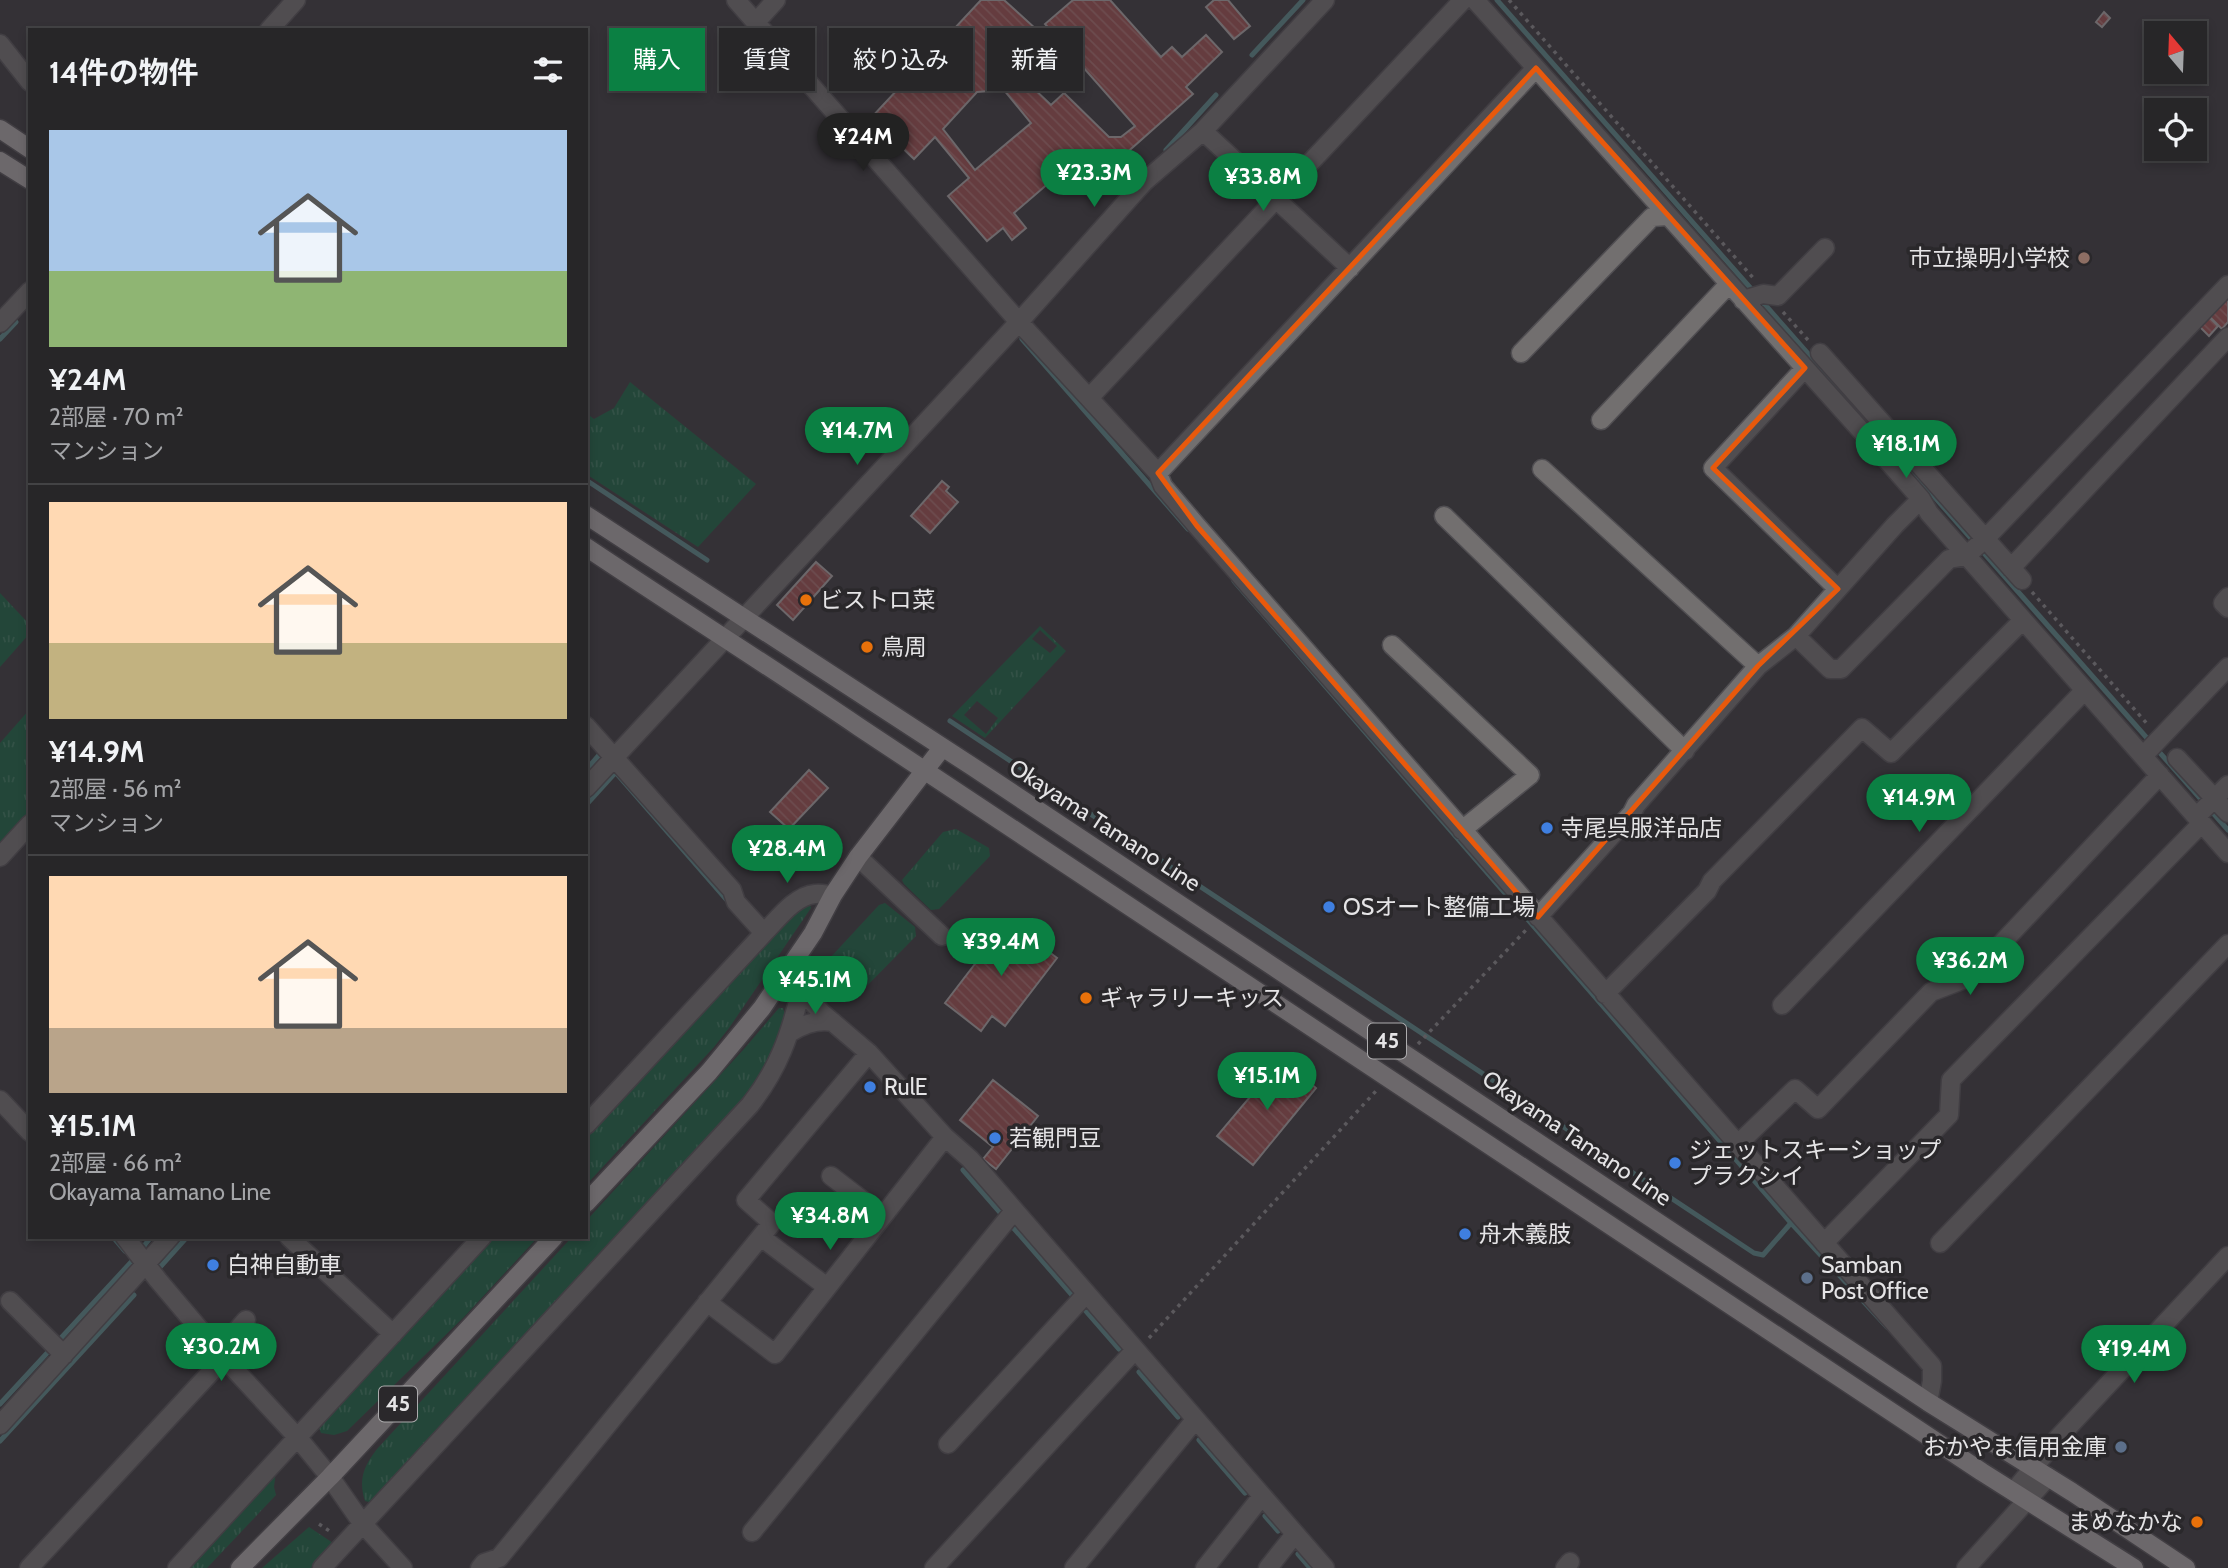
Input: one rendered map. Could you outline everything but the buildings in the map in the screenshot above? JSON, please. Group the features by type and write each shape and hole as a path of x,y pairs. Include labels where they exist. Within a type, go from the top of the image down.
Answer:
{"main road":[{"path":"0,129 28,148"},
{"path":"0,161 28,179"},
{"name":"Okayama Tamano Line","path":"588,516 1408,1055 1928,1402 2186,1568"},
{"name":"45","path":"588,548 760,659 1387,1078 2021,1495 2115,1563 2134,1568"},
{"path":"588,1201 709,1072 762,1008 813,933 833,895 858,857 942,748"},
{"name":"45","path":"240,1568 330,1477 552,1239"}],"street":[{"path":"271,28 296,0"},
{"path":"736,0 1019,322 1158,473 1163,486 1462,830 1533,922 1605,994 1933,1366 1928,1402"},
{"path":"756,22 776,0"},
{"path":"588,786 1019,322 1144,182 1203,131 1325,0"},
{"path":"1089,398 1463,0"},
{"path":"1475,0 1729,284 1756,297 1778,296 1825,248"},
{"path":"0,44 28,79"},
{"path":"1158,473 1536,68"},
{"path":"1203,131 1350,268"},
{"path":"1521,353 1652,217 1667,216"},
{"path":"1601,420 1729,284"},
{"path":"1796,636 1830,669 1842,669 1949,559 1976,547 2228,285"},
{"path":"0,323 28,293"},
{"path":"1756,297 1805,368 1921,499 1928,513 1976,547 2006,577"},
{"path":"2006,577 2228,337"},
{"path":"1819,353 1976,547 2006,577 2023,620 2085,690 2152,747 2160,775 2205,811 2228,813"},
{"path":"1805,368 1713,468 1838,589"},
{"path":"1542,469 1758,666"},
{"path":"1533,922 1632,813 1636,805 1758,666 1796,636 1921,499"},
{"path":"1444,516 1685,751"},
{"path":"2228,597 2223,603 2228,608"},
{"path":"1605,994 1862,728 1891,753 2023,620"},
{"path":"1392,645 1530,775 1462,830"},
{"path":"2152,747 2228,667"},
{"path":"1782,1005 2085,690"},
{"path":"588,729 610,762 732,890 736,902 764,933"},
{"path":"2177,758 2228,853"},
{"path":"1738,1144 1795,1088 1818,1109 1931,992 1970,977 2160,775"},
{"path":"1824,1243 1949,1115 1951,1080 2228,785"},
{"path":"0,858 28,826"},
{"path":"858,857 942,936"},
{"path":"588,1123 764,933 800,899 815,894 833,895"},
{"path":"1940,1242 2228,944"},
{"path":"791,967 801,990 822,1013 869,1053 945,1137 970,1159 1008,1218 1080,1300 1135,1351 1325,1568"},
{"path":"322,1568 750,1105 766,1085 791,1032 801,990"},
{"path":"791,1032 819,1020 833,1021"},
{"path":"480,1568 484,1563 499,1558 772,1223 746,1200 869,1053"},
{"path":"0,1100 28,1130"},
{"path":"707,1303 775,1354 945,1137"},
{"path":"831,1176 883,1216"},
{"path":"752,1532 1008,1218"},
{"path":"761,1237 827,1287"},
{"path":"0,1425 58,1348 137,1252 166,1239"},
{"path":"291,1239 393,1334"},
{"path":"177,1568 480,1239"},
{"path":"137,1252 221,1355 298,1438 330,1477 362,1523 403,1568"},
{"path":"1966,1568 2021,1495 2228,1256"},
{"path":"948,1444 1080,1300"},
{"path":"10,1301 58,1348"},
{"path":"29,1568 221,1355 246,1320"},
{"path":"934,1568 1135,1351"},
{"path":"1074,1568 1195,1420"},
{"path":"1205,1568 1262,1496"},
{"path":"1268,1568 1295,1534"}],"path":[{"path":"1509,0 1756,297 1819,353"},
{"path":"2006,577 2152,747"},
{"path":"1408,1055 1533,922"},
{"path":"1135,1351 1387,1078"},
{"path":"318,1524 340,1538"}],"highlighted area":[{"path":"1536,68 1805,368 1713,468 1838,589 1758,666 1538,917 1197,526 1158,473"}],"green space":[{"path":"630,382 756,484 698,547 588,475 588,414 594,419 614,408"},
{"path":"0,593 28,623 28,635 0,667"},
{"path":"1040,626 1066,651 985,738 952,716","holes":["1040,630 1057,646 1050,653 1032,639","977,701 998,718 986,734 964,715"]},
{"path":"28,711 28,812 0,843 0,743"},
{"path":"956,829 989,848 990,856 939,909 931,910 902,880 943,832"},
{"path":"885,903 915,927 916,936 849,1002 829,984 824,970 829,959 879,905"},
{"path":"806,904 810,905 811,908 714,1047 588,1183 588,1133 709,1002"},
{"path":"779,1008 783,1008 786,1018 763,1072 741,1104 373,1501 365,1501 363,1473 377,1449 570,1239 588,1239 588,1219"},
{"path":"489,1239 536,1239 464,1317 347,1431 334,1435 321,1433 321,1423"},
{"path":"276,1471 276,1495 207,1568 187,1568"},
{"path":"309,1527 333,1543 311,1568 262,1568"}],"waterway":[{"path":"1252,55 1303,0"},
{"path":"1497,0 1754,292"},
{"path":"1166,150 1216,95"},
{"path":"1760,299 2228,830"},
{"path":"0,339 16,322"},
{"path":"1022,339 1188,529"},
{"path":"588,481 707,560"},
{"path":"1234,581 1791,1223 1887,1327"},
{"path":"950,721 1754,1253 1763,1255 1791,1223"},
{"path":"588,768 600,754"},
{"path":"611,767 726,899"},
{"path":"588,803 615,773"},
{"path":"963,1170 1119,1349"},
{"path":"115,1239 125,1251"},
{"path":"0,1404 149,1239"},
{"path":"161,1266 185,1239"},
{"path":"0,1441 134,1295"},
{"path":"1139,1372 1178,1417"},
{"path":"1199,1440 1245,1493"},
{"path":"1265,1516 1278,1531"},
{"path":"1298,1554 1310,1568"}],"place":[{"name":"市立操明小学校","path":"2084,258"},
{"name":"ビストロ菜","path":"806,600"},
{"name":"鳥周","path":"867,647"},
{"name":"寺尾呉服洋品店","path":"1547,828"},
{"name":"OSオート整備工場","path":"1329,907"},
{"name":"ギャラリーキッス","path":"1086,998"},
{"name":"RulE","path":"870,1087"},
{"name":"若観門豆","path":"995,1138"},
{"name":"ジェットスキーショップ プラクシイ","path":"1675,1163"},
{"name":"舟木義肢","path":"1465,1234"},
{"name":"白神自動車","path":"213,1265"},
{"name":"Samban Post Office","path":"1807,1278"},
{"name":"おかやま信用金庫","path":"2121,1447"},
{"name":"まめなかな","path":"2197,1522"}]}
